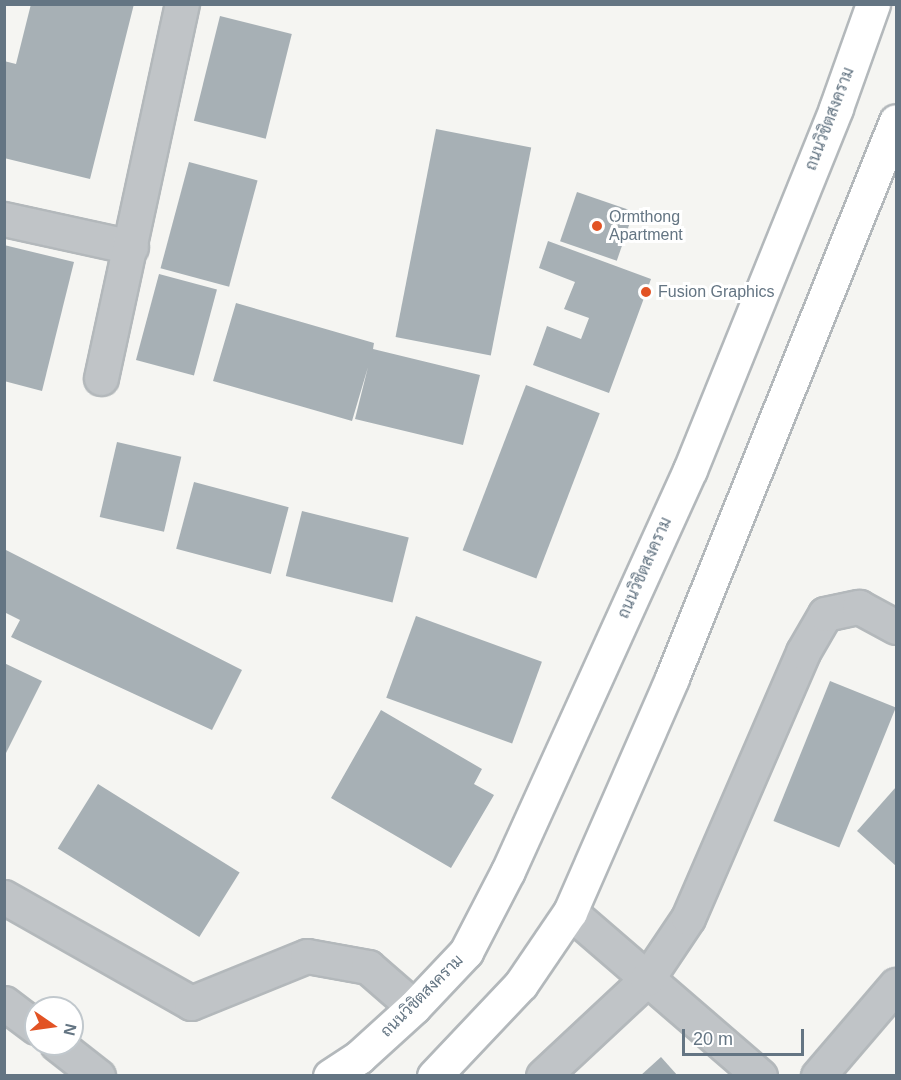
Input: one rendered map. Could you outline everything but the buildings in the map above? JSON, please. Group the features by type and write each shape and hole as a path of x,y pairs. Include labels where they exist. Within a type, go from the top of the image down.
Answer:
{"main road":[{"name":"ถนนวิชิตสงคราม","path":"330,1076 359,1056 414,1007 466,952 508,871 690,470 836,108 873,4"},
{"path":"434,1076 521,984 570,912 672,678 897,121"}],"street":[{"path":"101,378 182,4"},
{"path":"4,219 131,247"},
{"path":"543,1076 647,979 688,918 803,652 825,614 859,607 897,627"},
{"path":"4,897 191,1003 307,956 368,967 414,1007"},
{"path":"570,912 760,1076"},
{"path":"818,1076 897,985"},
{"path":"4,1003 24,1019"},
{"path":"72,1056 98,1076"}],"place":[{"name":"Ormthong Apartment","path":"597,226"},
{"name":"Fusion Graphics","path":"646,292"}]}
